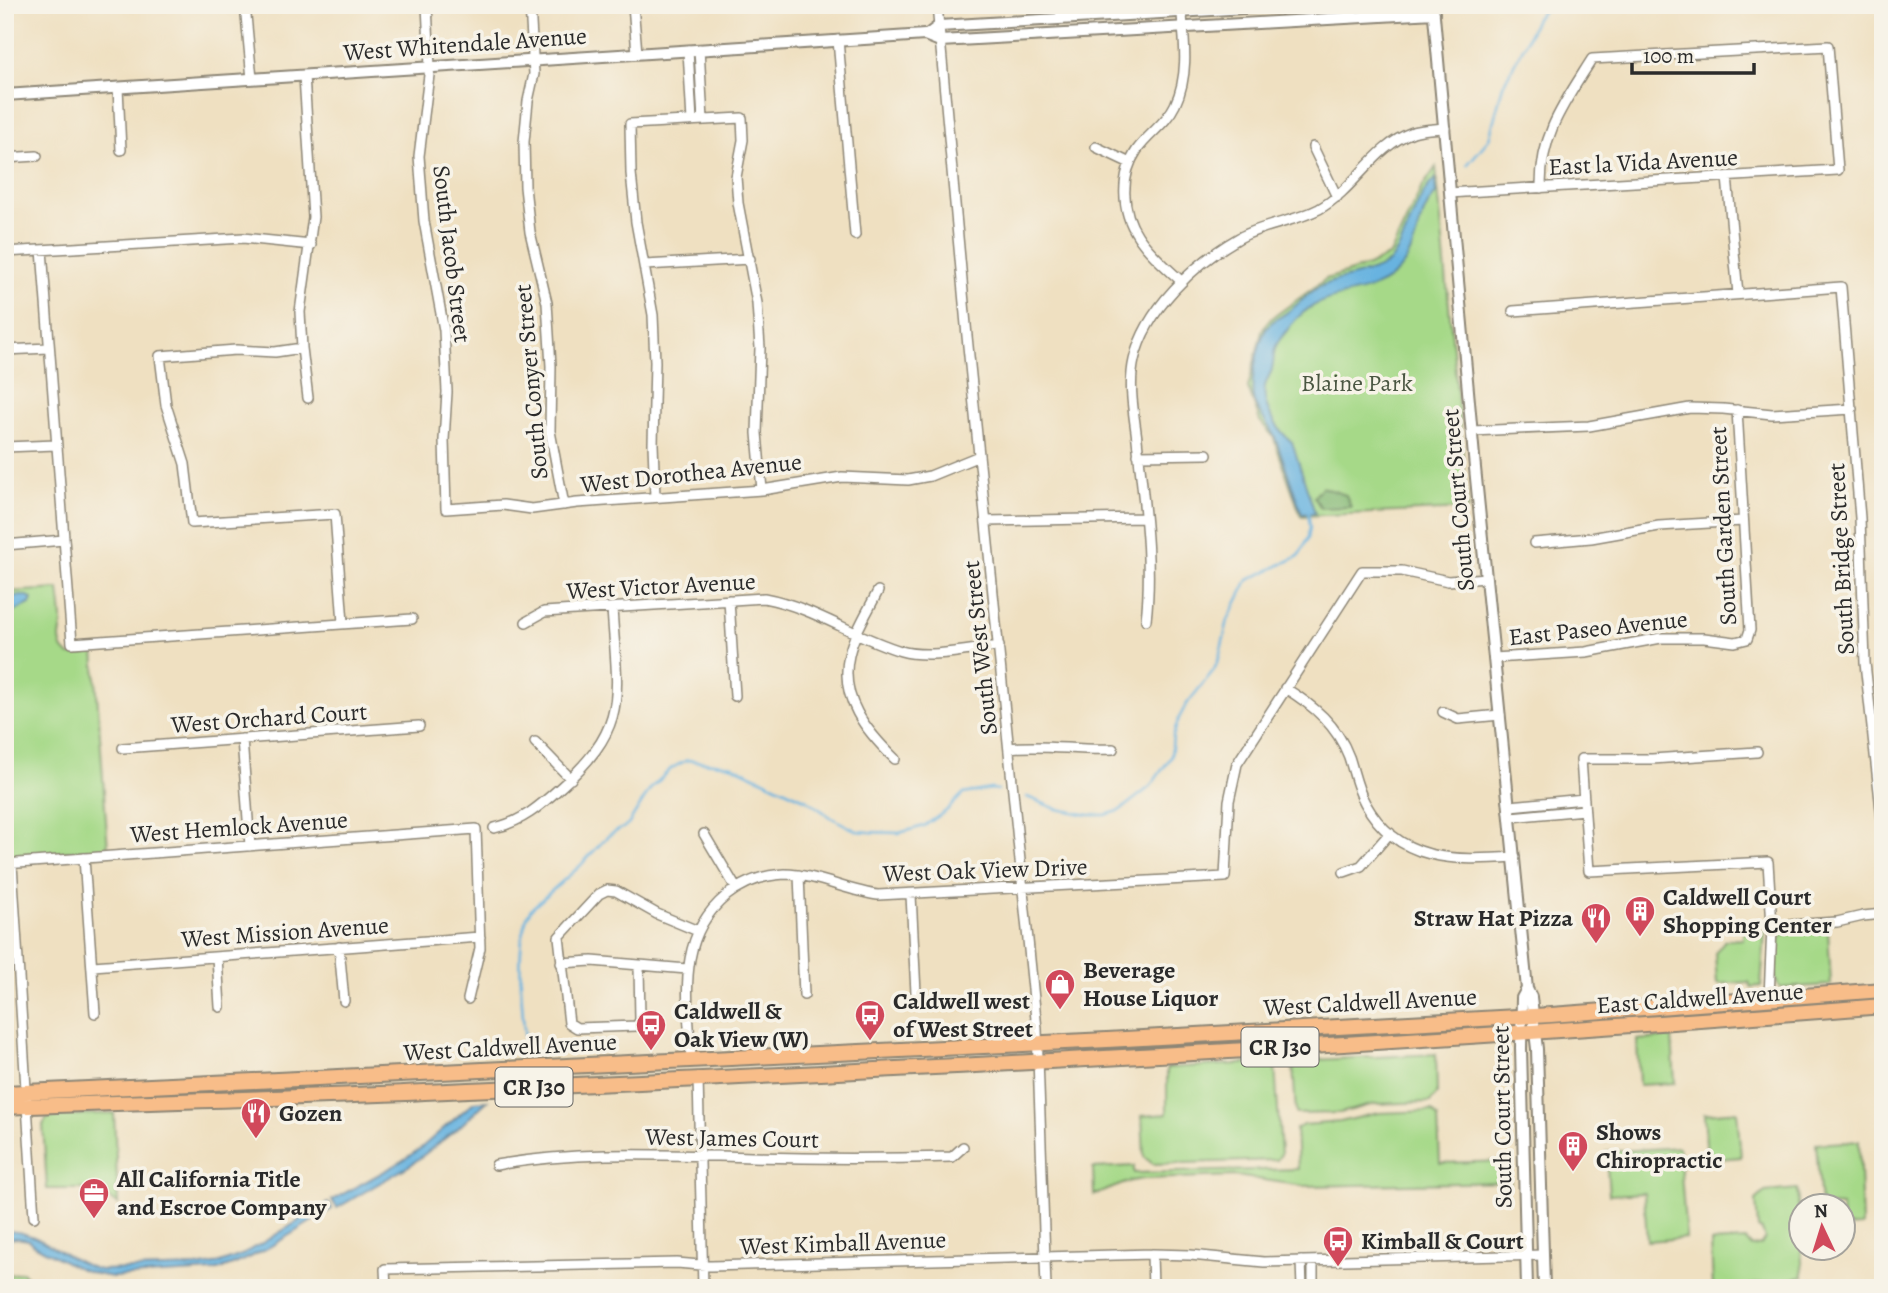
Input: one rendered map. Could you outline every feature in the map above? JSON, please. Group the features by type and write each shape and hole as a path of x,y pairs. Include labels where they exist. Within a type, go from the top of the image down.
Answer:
{"main road":[{"name":"East Caldwell Avenue","path":"1527,1016 1883,990"},
{"path":"1736,1018 1741,1012 1750,1009 1812,1004 1844,993"},
{"name":"East Caldwell Avenue","path":"1528,1033 1883,1006"},
{"name":"West Caldwell Avenue","path":"5,1107 28,1099 317,1078 1038,1044 1527,1016"},
{"path":"1278,1047 1290,1038 1354,1034 1373,1025"},
{"name":"West Caldwell Avenue","path":"5,1093 28,1099 217,1100 698,1078 1528,1033"},
{"path":"698,1078 705,1070 768,1066 792,1056"},
{"path":"217,1100 222,1093 231,1090 301,1087 317,1078"}],"street":[{"path":"245,5 252,79"},
{"name":"South Jacob Street","path":"427,5 430,67 419,156 424,221 444,330 447,392 444,461 446,509"},
{"name":"South Conyer Street","path":"530,5 534,61 524,142 525,187 530,232 547,303 551,366 550,431 564,505"},
{"path":"633,5 637,53"},
{"name":"South West Street","path":"937,5 1038,1044 1046,1288"},
{"path":"1060,5 1061,18"},
{"path":"927,35 939,26 1181,9 1295,5"},
{"path":"1181,9 1184,75 1174,107 1130,163 1124,190 1130,222 1138,237 1182,282"},
{"name":"West Whitendale Avenue","path":"5,95 838,40 927,35 940,41 1182,28 1434,9"},
{"name":"South Court Street","path":"1434,9 1527,989 1522,998 1527,1016 1544,1288"},
{"path":"838,40 855,235"},
{"name":"East la Vida Avenue","path":"1450,193 1541,188 1727,177 1838,170 1828,46 1592,60 1551,128 1542,160 1541,188"},
{"path":"693,49 698,120"},
{"path":"304,76 313,187 311,245 300,312 308,398"},
{"path":"118,88 121,150"},
{"path":"655,498 653,315 636,222 630,124 742,117 743,140 736,177 757,303 760,348 757,433 762,491"},
{"path":"1146,620 1149,574 1132,390 1134,359 1142,334 1153,314 1182,282 1239,238 1264,227 1296,219 1338,197 1388,146 1414,131 1445,128"},
{"path":"1096,147 1130,163"},
{"path":"1312,147 1338,197"},
{"path":"5,159 37,156"},
{"path":"1513,311 1738,294 1727,177"},
{"path":"5,253 243,238 311,245"},
{"path":"42,250 72,643 412,619"},
{"path":"645,265 750,258"},
{"name":"South Bridge Street","path":"1738,294 1841,288 1860,519 1867,687 1883,828"},
{"path":"5,350 49,348"},
{"path":"302,348 275,352 236,350 160,356 166,405 185,464 192,523 335,514 343,623"},
{"path":"1472,431 1589,426 1690,408 1782,414 1852,409"},
{"name":"South Garden Street","path":"1737,410 1750,630 1747,639"},
{"path":"5,447 56,445"},
{"path":"1138,455 1206,454"},
{"name":"West Dorothea Avenue","path":"446,509 503,505 532,509 762,491 842,477 908,480 930,476 979,456"},
{"path":"987,521 1144,517"},
{"path":"1534,543 1591,538 1659,526 1743,521"},
{"path":"5,545 64,540"},
{"path":"1486,579 1448,581 1402,571 1362,571 1285,688 1309,703 1328,720 1341,740 1364,802 1390,833 1418,851 1436,857 1469,860 1515,856"},
{"path":"878,591 849,653 847,671 852,700 861,721 895,759"},
{"name":"West Victor Avenue","path":"526,622 544,612 764,598 789,603 902,651 919,654 999,646"},
{"path":"729,600 735,696"},
{"path":"494,828 508,825 536,810 571,779 604,740 615,709 617,692 612,608"},
{"name":"East Paseo Avenue","path":"1494,658 1586,652 1661,638 1704,638 1735,642 1747,639"},
{"name":"West Oak View Drive","path":"691,1061 687,969 698,931 716,905 736,888 768,876 799,875 878,895 1225,877 1229,801 1237,764 1285,688"},
{"path":"1443,712 1458,719 1500,715"},
{"name":"West Orchard Court","path":"123,748 419,726"},
{"path":"242,739 250,846"},
{"path":"535,741 571,779"},
{"path":"1009,748 1045,746 1081,751 1113,749"},
{"path":"1757,752 1652,759 1581,759 1589,871 1769,862 1772,926 1769,998"},
{"path":"1511,811 1584,799"},
{"path":"1511,811 1584,810"},
{"name":"West Hemlock Avenue","path":"9,864 475,829 480,937"},
{"path":"1344,872 1361,866 1390,833"},
{"path":"704,834 736,888"},
{"path":"84,858 95,1013"},
{"path":"9,864 28,1099 34,1217"},
{"path":"799,875 804,995"},
{"path":"639,965 640,1020 636,1026 577,1028 568,1021 559,937 599,894 607,890 616,891 657,914 698,931"},
{"path":"911,895 916,993"},
{"path":"1772,926 1837,922 1883,914"},
{"path":"468,999 480,937"},
{"name":"West Mission Avenue","path":"93,966 480,937"},
{"path":"339,947 344,1001"},
{"path":"217,957 220,1007"},
{"path":"561,963 592,961 687,969"},
{"name":"South Court Street","path":"1527,1288 1528,1033"},
{"path":"698,1078 703,1288"},
{"name":"West James Court","path":"496,1165 543,1157 700,1155 856,1160 953,1157 963,1147"},
{"path":"1152,1254 1153,1288"},
{"name":"West Kimball Avenue","path":"386,1288 385,1269 677,1263 702,1266 1152,1254 1190,1255 1247,1262 1543,1255"},
{"path":"1301,1261 1302,1288"},
{"path":"1312,1261 1313,1288"}],"green space":[{"name":"Blaine Park","path":"1436,167 1468,509 1301,516 1273,436 1260,421 1248,388 1262,331 1268,321 1326,279 1368,266 1390,255 1421,189"},
{"path":"1322,487 1346,495 1351,507 1321,508 1314,497"},
{"path":"59,589 61,646 72,655 94,650 108,849 5,856 5,592"},
{"path":"1828,930 1831,985 1780,988 1775,970 1782,934"},
{"path":"1765,931 1761,986 1751,987 1749,982 1717,984 1715,953 1725,940 1743,939 1743,932"},
{"path":"1672,1037 1675,1083 1639,1085 1637,1040"},
{"path":"1436,1054 1437,1094 1430,1102 1375,1104 1340,1113 1296,1114 1294,1061"},
{"path":"1272,1062 1275,1066 1281,1154 1277,1160 1153,1164 1144,1157 1142,1116 1167,1114 1167,1068"},
{"path":"1432,1111 1438,1118 1440,1163 1510,1161 1510,1182 1305,1186 1236,1176 1144,1179 1094,1195 1093,1168 1134,1166 1134,1173 1298,1169 1296,1129 1303,1125 1340,1122 1378,1113"},
{"path":"1737,1111 1741,1157 1707,1160 1704,1114"},
{"path":"114,1113 118,1204 99,1192 87,1189 47,1189 43,1125 47,1118"},
{"path":"1859,1141 1862,1226 1856,1226 1856,1192 1820,1192 1816,1144"},
{"path":"1679,1147 1686,1238 1647,1241 1644,1193 1609,1195 1606,1152"},
{"path":"1797,1189 1797,1192 1786,1192 1786,1262 1802,1262 1803,1277 1733,1288 1713,1288 1711,1242 1746,1240 1752,1247 1761,1245 1765,1238 1762,1230 1758,1228 1756,1200 1765,1192"},
{"path":"22,1272 36,1288 5,1288 5,1276"}],"water":[{"path":"1435,179 1436,194 1429,202 1406,262 1399,270 1387,281 1373,287 1315,305 1301,314 1276,346 1264,393 1276,424 1292,442 1315,513 1302,514 1275,438 1254,402 1254,374 1261,340 1271,323 1319,287 1377,269 1392,259 1420,199"},
{"path":"5,596 28,596 32,599 30,604 5,616"},
{"path":"487,1101 457,1129 412,1164 337,1208 332,1200 421,1148 474,1102"},
{"path":"328,1203 332,1209 274,1244 245,1260 214,1271 113,1277 91,1273 71,1265 29,1240 5,1239 5,1231 18,1232 100,1270 197,1267 220,1263 244,1254"}],"waterway":[{"path":"1467,165 1489,139 1503,85 1536,18 1549,5"},
{"path":"1027,797 1057,809 1105,815 1119,811 1150,787 1171,757 1173,736 1186,705 1214,670 1228,620 1248,580 1299,556 1308,538 1308,511"},
{"path":"520,1056 525,1043 521,993 522,937 531,909 580,866 608,836 628,825 651,788 672,768 687,760 731,765 807,800 832,818 857,831 870,832 899,833 924,826 946,811 963,794 998,790"}],"place":[{"name":"Caldwell Court Shopping Center","path":"1640,938"},
{"name":"Straw Hat Pizza","path":"1596,945"},
{"name":"Beverage House Liquor","path":"1060,1011"},
{"name":"Caldwell west of West Street","path":"870,1042"},
{"name":"Caldwell & Oak View (W)","path":"651,1052"},
{"name":"Gozen","path":"256,1140"},
{"name":"Shows Chiropractic","path":"1573,1173"},
{"name":"All California Title and Escroe Company","path":"94,1220"},
{"name":"Kimball & Court","path":"1338,1268"}]}
